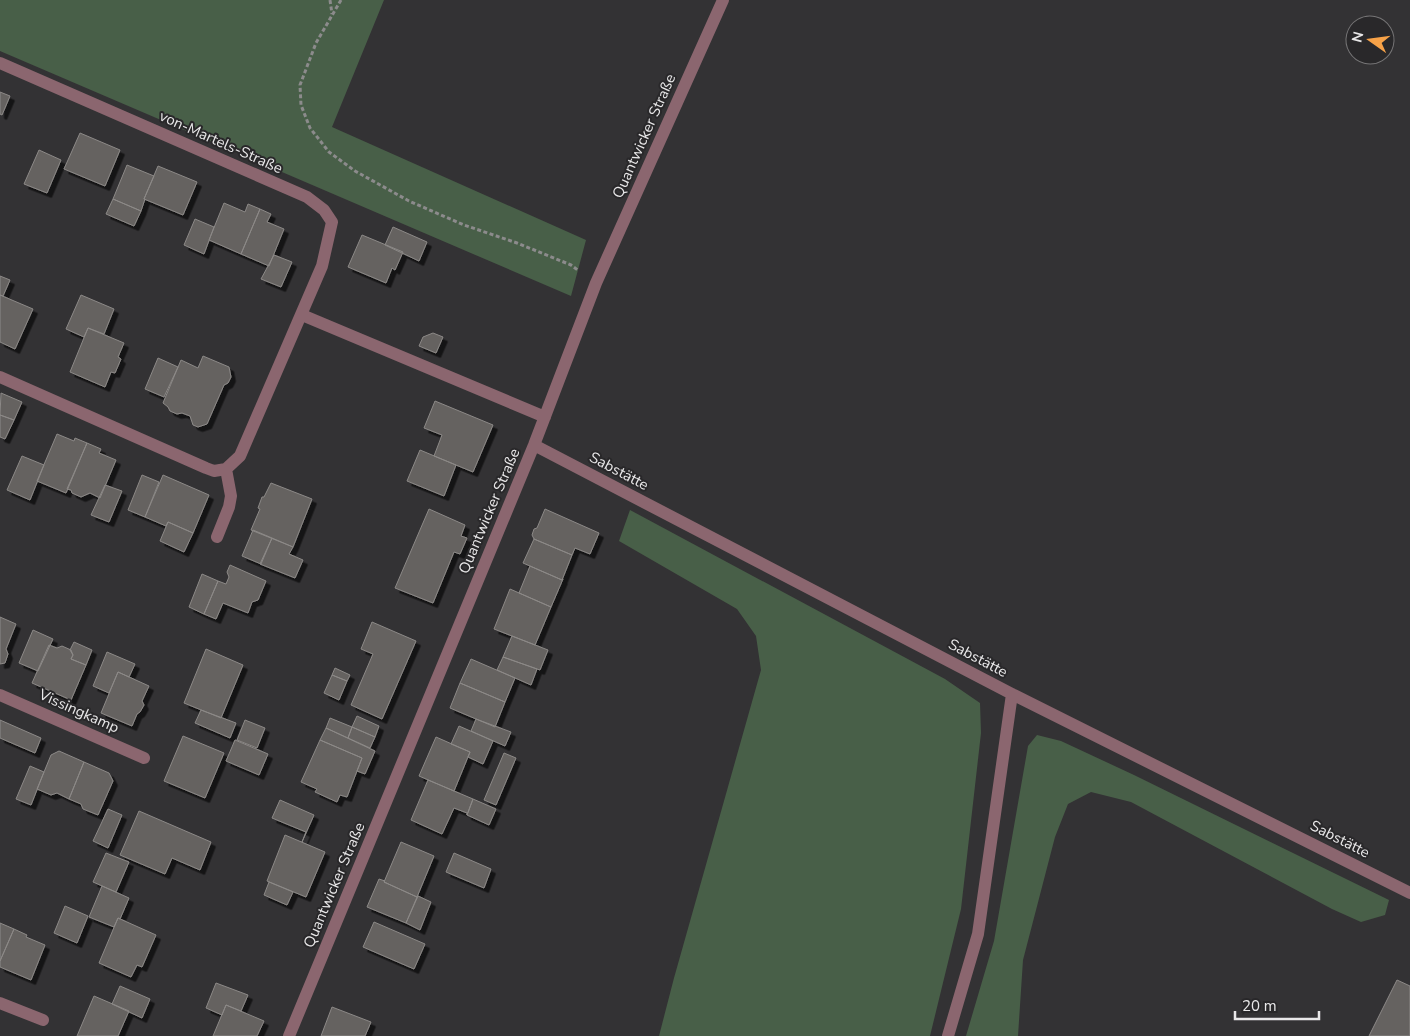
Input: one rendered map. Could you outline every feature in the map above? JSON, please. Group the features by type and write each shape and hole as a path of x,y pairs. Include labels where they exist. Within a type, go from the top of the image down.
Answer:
{"street":[{"name":"Quantwicker Straße","path":"289,1036 534,445 596,283 723,0"},
{"name":"von-Martels-Straße","path":"0,64 307,197 324,210 332,222 330,239 322,266 302,314 240,456 226,469"},
{"path":"302,314 545,417"},
{"path":"0,377 206,468 214,471 226,469 230,496 229,507 217,537"},
{"name":"Sabstätte","path":"534,445 1012,694 1410,893"},
{"path":"948,1036 978,934 1012,694"},
{"name":"Vissingkamp","path":"0,695 144,758"},
{"path":"0,1003 43,1020"}],"path":[{"path":"330,0 332,16"},
{"path":"342,0 316,43 300,85 301,105 310,128 329,152 355,171 409,201 464,225 517,243 571,265 596,283"}],"green space":[{"path":"0,0 384,0 332,127 586,240 571,296 0,51"},
{"path":"630,510 945,679 980,703 981,733 961,909 930,1036 659,1036 761,670 756,636 737,609 619,541"},
{"path":"1037,735 1061,741 1134,775 1389,900 1385,915 1361,922 1332,909 1131,802 1091,792 1068,804 1055,837 1023,960 1018,1036 966,1036 994,941 1028,746"}],"building":[{"path":"0,92 10,96 2,115 0,114"},
{"path":"80,133 120,150 105,186 64,169"},
{"path":"39,150 61,160 47,193 24,184"},
{"path":"127,165 154,176 141,211 113,199"},
{"path":"158,166 197,182 183,215 144,199"},
{"path":"113,199 141,211 134,226 106,214"},
{"path":"224,203 245,212 248,204 260,209 241,254 209,240"},
{"path":"260,209 271,214 267,222 284,229 269,266 241,254"},
{"path":"195,219 214,227 204,254 184,245"},
{"path":"393,227 427,242 419,261 385,245"},
{"path":"362,235 403,252 395,270 392,268 386,283 348,267"},
{"path":"274,255 292,262 281,287 261,279"},
{"path":"0,276 10,280 3,296 0,295"},
{"path":"0,295 33,309 15,349 0,342"},
{"path":"81,295 114,309 104,334 88,328 84,337 66,329"},
{"path":"88,328 124,343 118,357 121,359 115,373 111,372 105,387 70,372"},
{"path":"433,333 443,337 436,353 419,346 423,337"},
{"path":"203,356 229,367 231,377 228,383 224,385 207,424 198,427 193,425 190,416 170,411 163,403 181,360 198,368"},
{"path":"158,358 178,367 164,397 145,389"},
{"path":"1,393 22,402 14,420 0,415"},
{"path":"435,401 493,425 473,472 434,456 442,435 424,428"},
{"path":"0,415 14,420 5,439 0,437"},
{"path":"57,434 74,441 75,438 87,443 66,493 37,481"},
{"path":"87,443 101,449 99,453 116,460 100,498 90,493 81,497 67,489"},
{"path":"420,450 456,465 444,496 407,481"},
{"path":"22,456 44,465 30,500 7,490"},
{"path":"142,475 159,482 145,517 128,510"},
{"path":"163,475 209,495 193,533 168,522 166,526 145,517"},
{"path":"271,483 312,499 293,547 251,530 260,509 258,508 262,497 264,497"},
{"path":"105,485 122,491 109,522 91,515"},
{"path":"429,509 465,525 461,536 467,538 460,554 454,552 433,603 395,588"},
{"path":"545,509 599,533 590,554 575,548 572,555 534,539 532,535 534,529 537,528"},
{"path":"168,522 193,533 184,552 160,541"},
{"path":"253,530 272,538 261,564 242,556"},
{"path":"272,538 293,547 289,554 303,560 295,578 260,564"},
{"path":"534,539 572,555 562,580 523,563"},
{"path":"230,565 266,581 258,600 252,602 248,613 223,603 216,619 204,614 218,581 226,584"},
{"path":"530,566 563,579 551,607 519,593"},
{"path":"202,574 218,581 204,614 189,607"},
{"path":"510,589 551,607 535,645 494,629"},
{"path":"0,617 16,624 6,649 8,654 5,663 0,664"},
{"path":"372,622 416,641 382,719 351,705 373,654 361,649"},
{"path":"33,630 53,639 38,671 19,663"},
{"path":"512,636 548,650 540,670 503,657"},
{"path":"74,642 92,650 86,665 71,659 73,655 70,650"},
{"path":"49,645 57,648 62,646 71,650 73,655 71,659 86,665 71,700 32,683"},
{"path":"206,649 243,665 221,718 184,703"},
{"path":"107,652 135,664 129,677 118,672 109,693 93,686"},
{"path":"503,657 537,669 531,685 497,670"},
{"path":"471,659 515,678 505,702 460,683"},
{"path":"335,668 350,675 347,681 332,675"},
{"path":"118,672 149,686 142,701 144,705 137,714 132,726 101,713"},
{"path":"332,675 347,681 339,700 324,693"},
{"path":"460,683 505,702 495,727 450,708"},
{"path":"201,710 236,723 230,738 195,723"},
{"path":"357,716 379,726 375,737 352,727"},
{"path":"330,718 352,727 348,738 326,728"},
{"path":"476,719 511,732 505,746 471,731"},
{"path":"0,720 41,738 35,753 0,738"},
{"path":"245,720 265,728 257,748 237,740"},
{"path":"459,726 493,741 483,764 468,757 470,752 451,744"},
{"path":"352,727 375,737 370,748 348,738"},
{"path":"326,728 375,751 365,774 357,771 362,758 320,740"},
{"path":"183,736 224,753 205,798 164,781"},
{"path":"436,737 470,752 454,791 419,776"},
{"path":"235,740 268,754 259,775 226,761"},
{"path":"320,740 362,758 347,797 340,795 337,802 315,792 317,789 301,782"},
{"path":"59,751 84,762 69,799 57,793 51,795 37,789 51,755"},
{"path":"504,753 516,758 496,805 484,800"},
{"path":"84,762 109,773 113,781 98,815 83,809 81,804 69,799"},
{"path":"30,766 44,772 31,805 16,799"},
{"path":"428,780 473,799 467,815 467,813 454,808 442,834 411,820"},
{"path":"473,799 496,809 489,825 467,815"},
{"path":"280,800 314,815 302,842 306,832 272,818"},
{"path":"108,809 122,815 108,848 93,841"},
{"path":"139,811 211,842 200,870 172,858 165,874 120,855"},
{"path":"285,835 325,852 306,897 267,881"},
{"path":"401,842 434,856 417,897 384,882"},
{"path":"106,853 129,862 116,892 93,882"},
{"path":"454,853 491,869 484,888 446,872"},
{"path":"379,879 417,897 406,923 367,907"},
{"path":"269,882 293,892 287,905 264,895"},
{"path":"102,886 129,898 120,919 118,918 114,927 89,917"},
{"path":"418,896 431,902 420,930 406,923"},
{"path":"65,906 88,916 77,943 54,933"},
{"path":"118,918 156,935 142,967 137,965 131,977 99,963"},
{"path":"374,922 425,944 414,969 363,947"},
{"path":"0,923 14,929 0,961"},
{"path":"14,929 27,935 26,937 45,945 31,980 0,967 0,961"},
{"path":"1397,980 1410,986 1410,1036 1369,1036"},
{"path":"216,983 248,995 241,1011 226,1005 222,1015 206,1008"},
{"path":"120,986 150,999 142,1018 112,1004"},
{"path":"94,996 129,1011 118,1036 77,1036"},
{"path":"226,1005 264,1021 257,1036 213,1036"},
{"path":"332,1007 371,1022 365,1036 321,1036"}]}
